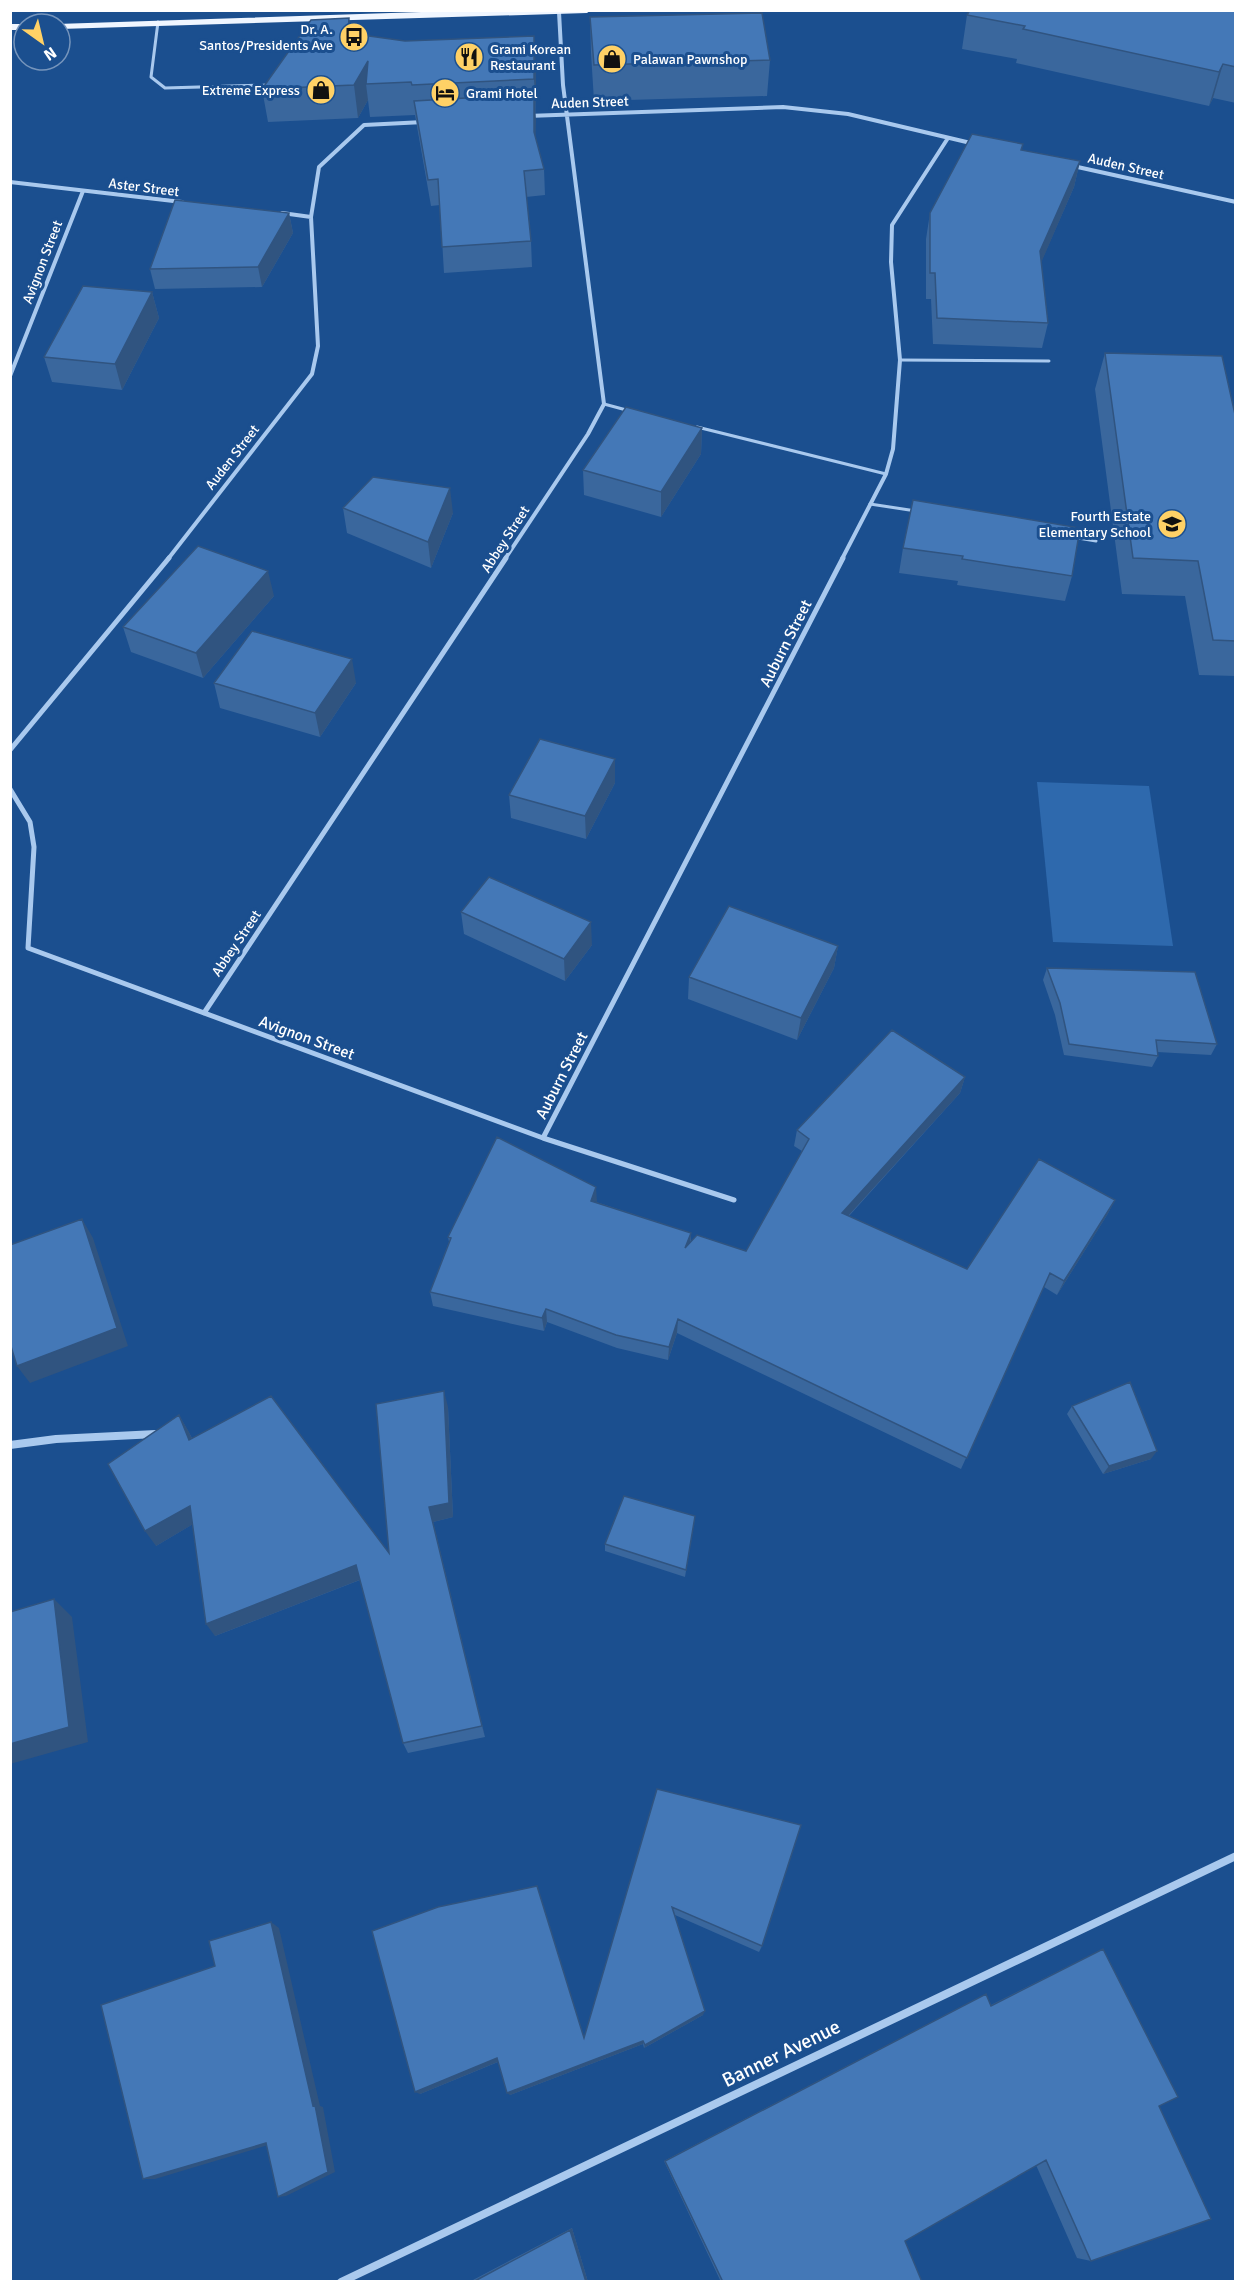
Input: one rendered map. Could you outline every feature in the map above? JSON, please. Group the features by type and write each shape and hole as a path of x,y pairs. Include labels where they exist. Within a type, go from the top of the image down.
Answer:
{"main road":[{"path":"72,26 587,10"}],"street":[{"path":"559,12 567,114 604,404"},
{"name":"Auden Street","path":"518,117 783,107 848,114 982,146"},
{"name":"Auden Street","path":"10,750 152,579 312,374 318,346 311,217 319,167 364,125 435,121"},
{"name":"Auburn Street","path":"543,1138 886,474 893,449 900,360 891,262 892,225 948,138"},
{"name":"Auden Street","path":"1063,164 1236,202"},
{"name":"Aster Street","path":"10,182 187,202"},
{"name":"Avignon Street","path":"10,376 83,191"},
{"path":"279,213 311,217"},
{"name":"Abbey Street","path":"204,1013 582,444 604,404"},
{"name":"Avignon Street","path":"10,789 30,822 34,847 28,948 543,1138 734,1200"},
{"path":"10,1445 56,1439 160,1434"},
{"name":"Banner Avenue","path":"341,2282 1236,1856"}],"lane":[{"path":"312,28 317,19"},
{"path":"158,22 152,77 156,83 165,88 269,85 279,81"},
{"path":"900,360 1049,361"},
{"path":"604,404 638,413"},
{"path":"694,427 886,474"},
{"path":"870,504 927,513"},
{"path":"1062,535 1096,541"}],"shaded area":[{"path":"1037,782 1149,786 1173,946 1053,942"}],"building":[{"path":"970,10 1236,10 1236,67 1223,64 1219,72 1023,29 1025,26 967,15"},
{"path":"762,13 770,60 594,65 590,17"},
{"path":"349,18 348,33 405,41 534,36 534,79 412,85 411,82 366,84 368,61 354,85 262,89 311,20"},
{"path":"534,94 534,132 544,169 524,171 531,241 442,247 438,179 428,180 414,101"},
{"path":"972,134 1023,144 1021,150 1080,161 1040,251 1048,323 937,318 935,273 930,273 930,213"},
{"path":"175,200 289,213 258,267 150,269"},
{"path":"83,286 152,292 115,364 44,357"},
{"name":"Fourth Estate Elementary School","path":"1105,353 1222,356 1236,419 1236,641 1213,640 1198,561 1133,558"},
{"path":"626,407 702,428 661,492 583,470"},
{"path":"373,477 450,488 428,542 343,508"},
{"path":"913,500 1080,528 1072,576 962,559 963,556 903,548"},
{"path":"198,546 268,571 196,653 123,627"},
{"path":"252,631 352,659 315,713 214,683"},
{"path":"540,739 615,759 585,816 509,795"},
{"path":"489,877 591,922 564,959 461,912"},
{"path":"729,906 838,946 801,1018 689,977"},
{"path":"1047,968 1195,972 1217,1044 1156,1040 1158,1056 1069,1044 1060,1003"},
{"path":"892,1030 965,1077 842,1213 967,1269 1039,1159 1115,1200 1064,1281 1050,1273 967,1458 678,1319 669,1347 616,1335 546,1309 542,1318 430,1292 451,1238 448,1237 497,1137 596,1187 591,1201 691,1233 685,1248 697,1235 746,1251 809,1139 797,1130"},
{"path":"82,1219 117,1328 17,1366 10,1343 10,1245"},
{"path":"1130,1382 1157,1451 1109,1466 1072,1406"},
{"path":"444,1391 449,1503 429,1507 482,1726 403,1743 356,1565 206,1624 190,1506 145,1531 108,1464 179,1415 189,1440 271,1396 389,1553 376,1404"},
{"path":"624,1496 695,1516 686,1570 605,1544"},
{"path":"54,1599 69,1727 10,1744 10,1612"},
{"path":"657,1789 801,1825 762,1946 672,1907 705,2011 645,2045 643,2041 507,2093 497,2058 415,2092 372,1931 438,1907 537,1886 584,2038"},
{"path":"271,1922 313,2106 315,2105 328,2172 278,2197 266,2143 143,2179 101,2005 215,1966 209,1941"},
{"path":"1103,1949 1178,2097 1159,2106 1211,2219 1091,2261 1046,2160 905,2241 922,2282 723,2282 665,2161 986,1994 991,2006"},
{"path":"570,2230 586,2282 473,2282"}],"place":[{"name":"Dr. A. Santos/Presidents Ave","path":"354,37"},
{"name":"Grami Korean Restaurant","path":"469,57"},
{"name":"Palawan Pawnshop","path":"612,59"},
{"name":"Extreme Express","path":"321,90"},
{"name":"Grami Hotel","path":"445,93"},
{"name":"Fourth Estate Elementary School","path":"1172,524"}]}
